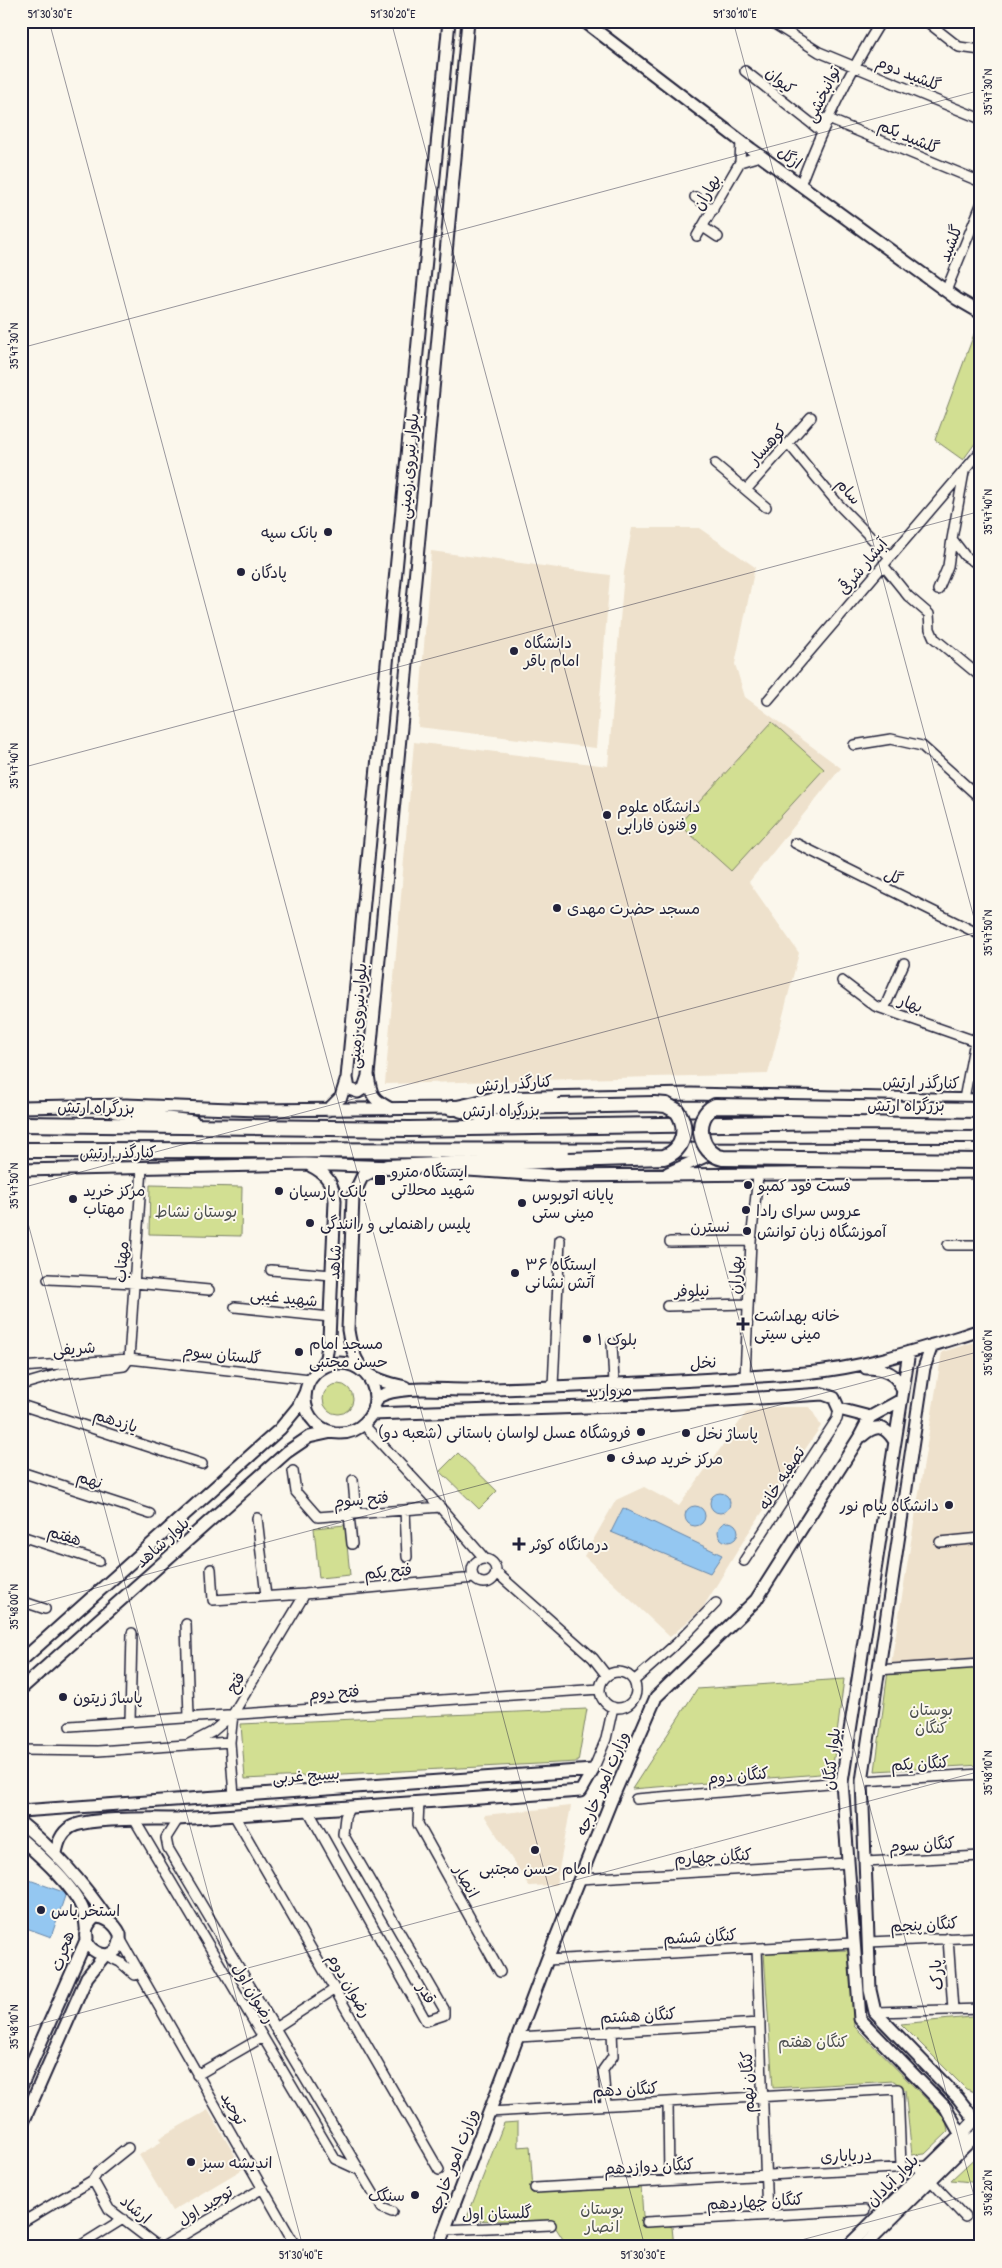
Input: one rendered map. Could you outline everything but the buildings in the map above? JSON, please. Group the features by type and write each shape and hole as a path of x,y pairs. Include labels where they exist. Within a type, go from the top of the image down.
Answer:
{"highway":[{"path":"387,1167 664,1157 672,1153 681,1144 684,1136 683,1124 677,1111 666,1105 451,1108"},
{"path":"981,1110 715,1106 706,1114 701,1127 703,1142 708,1151 723,1158 981,1161"},
{"name":"بزرگراه ارتش","path":"21,1124 521,1128 840,1122 981,1124"},
{"path":"21,1150 981,1150"}],"main road":[{"name":"بلوار نیروی زمینی","path":"328,1110 341,1097 347,1078 449,21"},
{"name":"بلوار نیروی زمینی","path":"391,1109 377,1102 370,1092 368,1075 468,21"},
{"name":"ازگل","path":"584,21 598,25 740,141 946,291 981,313"},
{"path":"423,300 440,302"},
{"path":"363,913 382,915"},
{"path":"347,1078 348,1088 358,1092 364,1088 368,1075"},
{"name":"کنارگذر ارتش","path":"21,1107 55,1108 126,1105 257,1110 451,1108 494,1098 691,1094 981,1100"},
{"path":"55,1108 144,1114 242,1127"},
{"path":"451,1108 521,1128"},
{"path":"664,1175 720,1150"},
{"name":"کنارگذر ارتش","path":"21,1170 305,1164 387,1167"},
{"name":"شاهد","path":"305,1164 316,1168 326,1176 333,1186 335,1200 330,1317 326,1358 314,1375"},
{"path":"387,1167 482,1170 560,1176 758,1176 981,1172"},
{"name":"شاهد","path":"365,1374 352,1350 348,1330 353,1201 356,1188 365,1174 372,1169 387,1167"},
{"path":"335,1200 339,1194 344,1192 349,1194 353,1201"},
{"name":"نخل","path":"421,1390 614,1383 852,1368 981,1330"},
{"name":"بلوار کنگان","path":"875,2012 870,1990 862,1781 924,1368 932,1345"},
{"name":"بلوار کنگان","path":"909,1352 842,1782 860,2019 946,2108 960,2135"},
{"path":"905,1374 916,1360 922,1361 924,1368"},
{"path":"344,1363 353,1365 365,1374 386,1383 421,1390 385,1393 378,1397 363,1424 354,1430 332,1432 319,1425 309,1413 305,1393 314,1375 326,1366 344,1363"},
{"path":"839,1409 870,1417 902,1394 900,1380 881,1368 852,1368"},
{"path":"365,1374 372,1383 373,1409"},
{"name":"بلوار شاهد","path":"21,1661 280,1429 298,1408 305,1393"},
{"name":"مروارید","path":"373,1409 647,1405 823,1394 834,1398 839,1409"},
{"name":"وزارت امور خارجه","path":"438,2247 547,1960 656,1697 756,1600 859,1438 870,1417"},
{"path":"859,1438 872,1428 878,1427 889,1433 894,1440"},
{"name":"بلوار شاهد","path":"21,1689 287,1452 309,1437 332,1432"},
{"path":"888,1479 906,1484"},
{"path":"56,1853 58,1842 72,1826 134,1818 178,1820 581,1791 593,1770"},
{"name":"بسیج غربی","path":"21,1812 593,1770"},
{"path":"842,1782 862,1781"},
{"path":"234,1796 234,1815"},
{"path":"21,1823 56,1853 83,1884 109,1921 118,1930 120,1940 116,1950 105,1955 94,1952 90,1948 87,1938 88,1926 95,1917 103,1917 109,1921"},
{"name":"هجرت","path":"21,1839 54,1872 76,1898 84,1916 87,1938 21,2087"},
{"path":"854,1943 869,1942"},
{"name":"هجرت","path":"21,2127 87,1977 105,1955"},
{"path":"875,2012 978,2118"},
{"name":"بلوار آبادان","path":"847,2247 978,2118"},
{"name":"بلوار آبادان","path":"863,2247 981,2132"},
{"path":"960,2135 965,2140 971,2140"}],"street":[{"name":"توانبخشی","path":"800,185 826,118 852,66 881,21"},
{"path":"926,21 959,47 981,50"},
{"name":"گلشيد دوم","path":"776,25 819,52 981,120"},
{"name":"کیوان","path":"745,70 821,131"},
{"name":"گلشيد يكم","path":"826,118 981,182"},
{"path":"740,141 740,162 760,156"},
{"name":"بهاران","path":"697,236 740,162"},
{"path":"695,197 713,210"},
{"name":"گلشید","path":"946,291 981,205"},
{"path":"703,227 718,237"},
{"name":"کوهسار","path":"746,490 811,417"},
{"name":"سام","path":"788,443 839,504 890,557"},
{"name":"آبشار شرقی","path":"768,700 981,451"},
{"path":"715,464 766,507"},
{"path":"938,590 948,566 964,470"},
{"path":"952,539 966,556 981,566"},
{"path":"883,565 908,596 928,614 930,629 934,638 981,677"},
{"path":"854,745 891,738 922,746 981,799"},
{"name":"گل","path":"795,843 981,935"},
{"path":"884,1009 904,963"},
{"name":"بهار","path":"842,981 875,1006 975,1042"},
{"path":"964,1099 975,1042 981,1028"},
{"name":"مهتاب","path":"129,1359 142,1168"},
{"name":"بهاران","path":"745,1376 751,1241 758,1176"},
{"path":"553,1386 560,1240"},
{"name":"نسترن","path":"670,1242 751,1241"},
{"path":"948,1245 981,1245"},
{"path":"270,1270 332,1275"},
{"path":"48,1279 134,1282 209,1290"},
{"name":"نیلوفر","path":"667,1306 748,1304"},
{"name":"شهید غیبی","path":"235,1307 330,1317"},
{"path":"612,1343 614,1383"},
{"path":"21,1385 59,1374 124,1366 129,1359"},
{"name":"شریفی","path":"21,1367 129,1359"},
{"name":"گلستان سوم","path":"129,1359 314,1375"},
{"name":"یازدهم","path":"21,1405 202,1464"},
{"name":"تصفیه خانه","path":"744,1561 837,1419 839,1409"},
{"path":"363,1424 485,1559 492,1562 497,1573 593,1658 607,1676"},
{"name":"نهم","path":"21,1472 150,1514"},
{"name":"فتح سوم","path":"293,1472 296,1492 318,1517 440,1507"},
{"path":"352,1544 353,1480"},
{"path":"405,1510 407,1557"},
{"path":"257,1518 266,1596"},
{"name":"هفتم","path":"21,1536 99,1561"},
{"path":"940,1542 981,1538"},
{"path":"485,1559 478,1561 473,1567 474,1578 481,1583 489,1583 497,1573"},
{"name":"فتح یکم","path":"211,1568 213,1600 305,1594 474,1578"},
{"name":"فتح","path":"234,1796 230,1742 233,1714 305,1594"},
{"path":"21,1601 45,1609"},
{"path":"634,1681 672,1648 716,1603"},
{"path":"186,1624 189,1717"},
{"path":"130,1721 132,1633"},
{"path":"878,1670 981,1663"},
{"path":"622,1672 634,1681 636,1693 630,1704 619,1708 603,1701 600,1689 603,1680 607,1676 622,1672"},
{"name":"فتح دوم","path":"70,1726 600,1689"},
{"path":"593,1770 606,1739 613,1707"},
{"path":"185,1746 212,1732 233,1714"},
{"path":"21,1750 98,1751 230,1742"},
{"name":"کنگان یکم","path":"862,1781 981,1774"},
{"name":"کنگان دوم","path":"636,1799 842,1782"},
{"name":"انصار","path":"419,1802 418,1824 500,1972"},
{"name":"قدر","path":"308,1810 426,2021 444,2015 444,2009 343,1834 343,1825 349,1808"},
{"name":"رضوان دوم","path":"234,1815 439,2170"},
{"name":"رضوان اول","path":"134,1818 335,2159 360,2170"},
{"name":"رضوان اول","path":"178,1820 166,1838 168,1848 382,2208 392,2212"},
{"name":"کنگان سوم","path":"865,1862 981,1856"},
{"name":"کنگان چهارم","path":"580,1879 848,1863"},
{"name":"کنگان پنجم","path":"869,1942 981,1937"},
{"name":"پارک","path":"948,1938 953,2010"},
{"path":"120,1940 144,1984"},
{"name":"کنگان ششم","path":"547,1960 854,1943"},
{"name":"کنگان نهم","path":"758,1948 767,2215"},
{"path":"105,1955 128,1968 144,1984"},
{"name":"توحید","path":"144,1984 296,2247"},
{"path":"275,2028 335,1989"},
{"path":"875,2012 981,2009"},
{"name":"کنگان هشتم","path":"518,2037 760,2022"},
{"path":"606,2105 603,2070 612,2056 612,2031"},
{"path":"197,2075 263,2037"},
{"name":"کنگان دهم","path":"490,2112 898,2089 901,2166"},
{"path":"668,2102 669,2180"},
{"path":"21,2223 93,2180 98,2172 128,2148"},
{"name":"دریاباری","path":"765,2175 901,2166 929,2166"},
{"name":"کنگان دوازدهم","path":"535,2188 765,2175"},
{"name":"ارشاد","path":"93,2180 109,2209 159,2247"},
{"path":"931,2181 965,2217"},
{"name":"توحید اول","path":"163,2247 263,2188"},
{"name":"کنگان چهاردهم","path":"646,2222 865,2210"},
{"path":"78,2247 123,2219"},
{"name":"گلستان اول","path":"444,2230 551,2225"}],"shaded area":[{"name":"دانشگاه علوم و فنون فارابی","path":"632,528 699,528 755,567 735,664 745,697 841,768 749,882 799,953 768,1074 385,1084 414,742 608,766 624,572"},
{"name":"دانشگاه امام باقر","path":"431,551 610,575 596,748 418,727"},
{"name":"دانشگاه پیام نور","path":"981,1340 981,1657 891,1664 942,1352"},
{"path":"768,1407 810,1407 821,1426 747,1535 702,1609 670,1637 584,1556 616,1500 644,1487 679,1506 746,1413"},
{"name":"امام حسن مجتبی","path":"571,1806 556,1885 529,1886 484,1815"},
{"name":"اندیشه سبز","path":"208,2110 243,2169 172,2211 139,2155 161,2142 159,2138"}],"green space":[{"path":"977,326 981,328 981,435 963,460 935,440"},
{"path":"772,722 824,769 731,871 679,824"},
{"name":"بوستان نشاط","path":"150,1185 242,1187 241,1236 149,1234"},
{"path":"338,1384 349,1388 353,1399 349,1410 338,1414 327,1410 323,1399 327,1388"},
{"path":"458,1453 497,1491 479,1509 440,1471"},
{"path":"345,1525 350,1575 319,1578 314,1528"},
{"name":"بوستان کنگان","path":"981,1665 981,1765 875,1771 888,1671"},
{"path":"844,1679 832,1773 632,1789 697,1689"},
{"path":"587,1709 578,1762 245,1779 241,1724"},
{"name":"کنگان هفتم","path":"849,1950 854,2026 946,2119 948,2132 925,2154 912,2155 905,2090 894,2081 773,2088 764,1953"},
{"path":"981,2016 981,2094 966,2089 901,2024"},
{"name":"بوستان انصار","path":"518,2122 518,2147 530,2146 533,2190 641,2186 643,2216 672,2227 674,2247 568,2247 552,2222 466,2220 504,2123"},
{"path":"981,2152 981,2183 951,2180"}],"water":[{"path":"720,1493 727,1496 730,1503 727,1510 720,1513 713,1510 710,1503 713,1496"},
{"path":"695,1506 702,1509 705,1516 702,1523 695,1526 688,1523 685,1516 688,1509"},
{"path":"623,1508 722,1555 710,1573 611,1532"},
{"path":"728,1522 735,1525 738,1532 735,1539 728,1542 721,1539 718,1532 721,1525"},
{"name":"استخر یاس","path":"21,1877 66,1893 51,1937 21,1926"}],"place":[{"name":"بانک سپه","path":"328,532"},
{"name":"پادگان","path":"241,572"},
{"name":"دانشگاه امام باقر","path":"514,651"},
{"name":"دانشگاه علوم و فنون فارابی","path":"607,815"},
{"name":"مسجد حضرت مهدی","path":"557,908"},
{"name":"ایستگاه مترو شهید محلاتی","path":"380,1180"},
{"name":"فست فود کمبو","path":"748,1185"},
{"name":"بانک پارسیان","path":"279,1191"},
{"name":"مرکز خرید مهتاب","path":"73,1199"},
{"name":"پایانه اتوبوس مینی ستی","path":"522,1203"},
{"name":"عروس سرای رادا","path":"746,1210"},
{"name":"پلیس راهنمایی و رانندگی","path":"310,1223"},
{"name":"آموزشگاه زبان توانش","path":"747,1231"},
{"name":"ایستگاه ۳۶ آتش نشانی","path":"515,1273"},
{"name":"خانه بهداشت مینی سیتی","path":"743,1324"},
{"name":"۱ بلوک","path":"587,1339"},
{"name":"مسجد امام حسن مجتبی","path":"299,1352"},
{"name":"فروشگاه عسل لواسان باستانی (شعبه دو)","path":"641,1432"},
{"name":"پاساژ نخل","path":"686,1433"},
{"name":"مرکز خرید صدف","path":"611,1458"},
{"name":"دانشگاه پیام نور","path":"949,1505"},
{"name":"درمانگاه کوثر","path":"519,1544"},
{"name":"پاساژ زیتون","path":"63,1697"},
{"name":"امام حسن مجتبی","path":"535,1850"},
{"name":"استخر یاس","path":"41,1910"},
{"name":"اندیشه سبز","path":"191,2162"},
{"name":"سنگک","path":"415,2195"}]}
